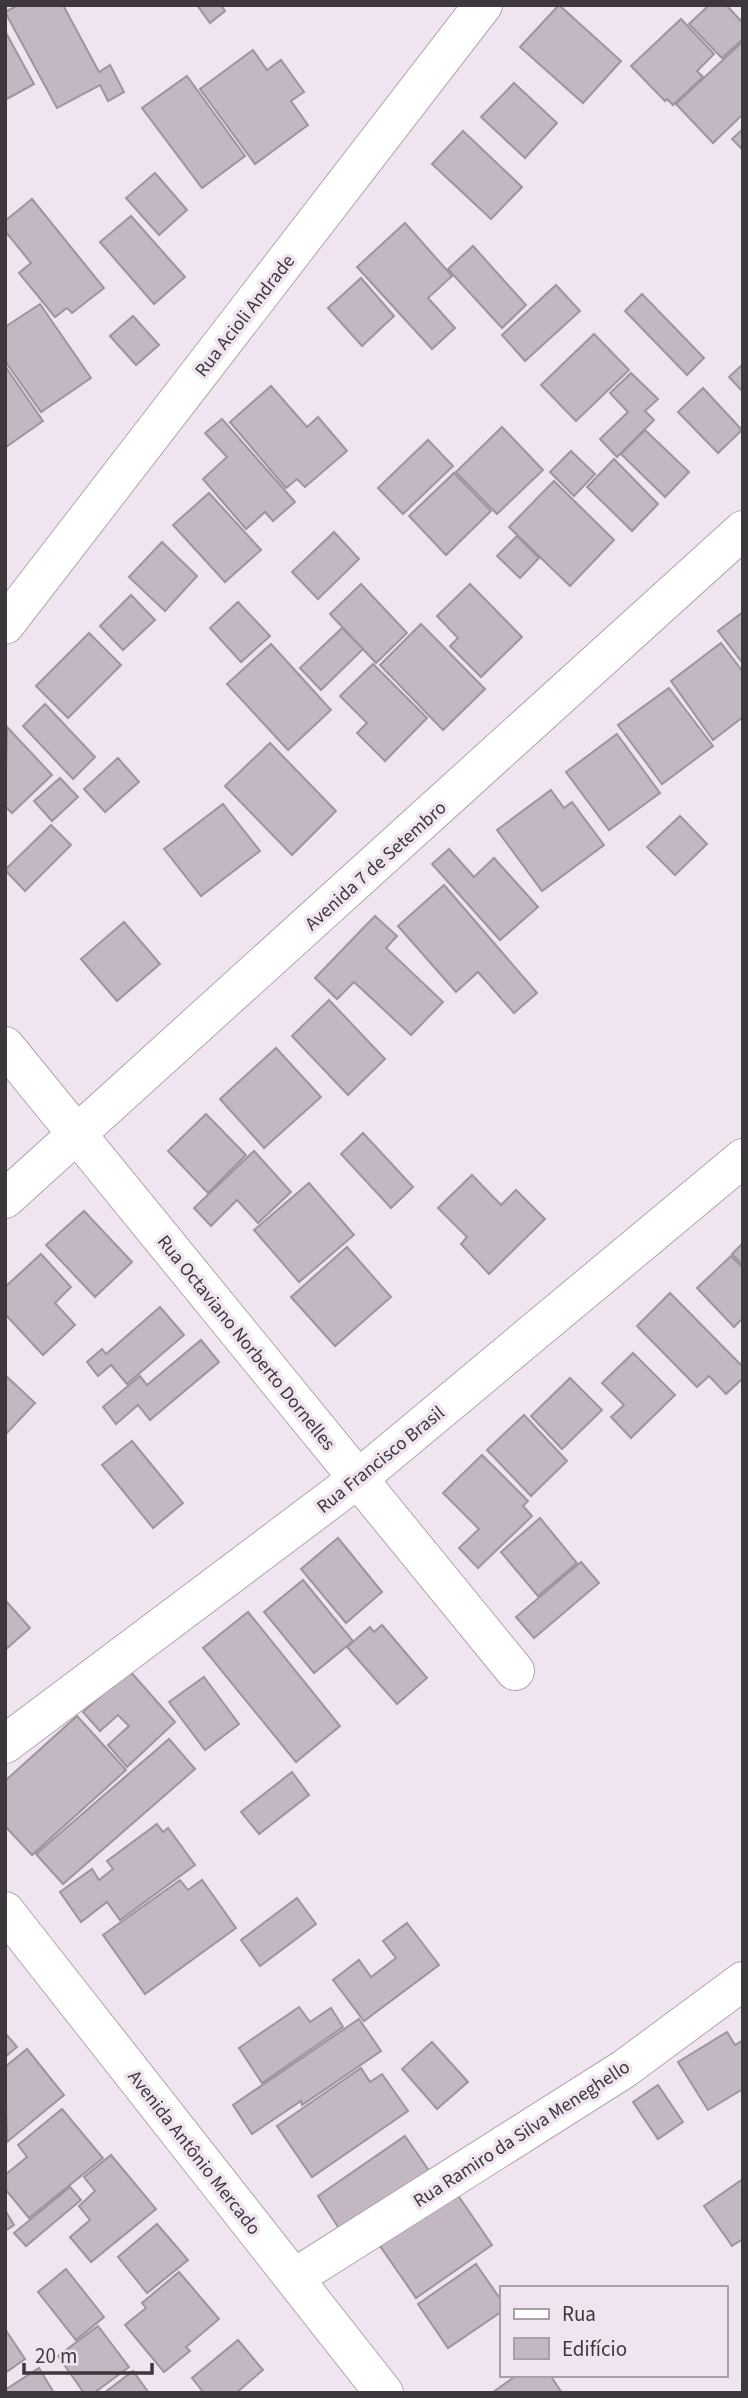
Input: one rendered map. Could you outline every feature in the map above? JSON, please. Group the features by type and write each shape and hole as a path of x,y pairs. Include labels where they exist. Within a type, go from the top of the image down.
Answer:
{"street":[{"name":"Rua Acioli Andrade","path":"5,625 483,5"},
{"name":"Avenida 7 de Setembro","path":"5,1199 78,1136 743,530"},
{"name":"Rua Octaviano Norberto Dornelles","path":"5,1046 515,1671"},
{"name":"Rua Francisco Brasil","path":"5,1744 359,1478 743,1158"},
{"name":"Avenida Antônio Mercado","path":"5,1911 384,2393"},
{"name":"Rua Ramiro da Silva Meneghello","path":"294,2278 624,2069 743,1982"}],"building":[{"path":"18,5 63,5 99,72 110,65 124,92 108,101 100,85 57,108 5,12"},
{"path":"197,5 221,5 225,11 210,23"},
{"path":"559,5 621,61 583,103 520,47"},
{"path":"709,5 726,5 743,23 743,39 722,58 689,24"},
{"path":"681,19 714,54 697,71 703,77 673,105 667,99 665,101 631,66"},
{"path":"5,31 34,84 5,100"},
{"path":"743,41 743,114 713,143 676,104"},
{"path":"253,50 267,70 281,60 304,92 291,101 308,125 255,164 200,89"},
{"path":"187,76 245,156 202,188 142,108"},
{"path":"514,83 557,123 525,158 481,117"},
{"path":"743,129 743,150 732,139"},
{"path":"463,131 522,187 491,219 432,164"},
{"path":"155,173 187,210 159,235 126,198"},
{"path":"32,199 104,288 72,313 67,308 55,317 19,273 31,263 5,231 5,221"},
{"path":"131,216 185,277 154,304 100,242"},
{"path":"405,223 452,276 428,298 455,328 432,349 357,267"},
{"path":"473,246 526,305 502,328 448,269"},
{"path":"361,278 394,316 362,346 328,308"},
{"path":"556,285 580,311 525,361 502,335"},
{"path":"642,294 704,358 687,375 625,311"},
{"path":"40,304 91,378 41,412 5,361 5,327"},
{"path":"133,316 159,345 136,365 110,336"},
{"path":"594,334 629,370 576,421 541,385"},
{"path":"743,364 743,392 729,377"},
{"path":"5,366 43,421 6,447 5,446"},
{"path":"631,373 658,399 645,411 654,420 617,457 600,439 628,412 610,393"},
{"path":"271,386 307,427 318,417 347,451 305,487 297,479 286,488 230,422"},
{"path":"703,388 742,430 718,453 678,412"},
{"path":"222,419 295,502 273,521 265,512 246,529 203,479 227,457 205,433"},
{"path":"502,427 543,470 497,514 456,472"},
{"path":"645,430 689,472 665,497 621,454"},
{"path":"428,440 453,466 403,514 378,488"},
{"path":"571,451 595,474 574,496 550,472"},
{"path":"614,459 658,504 632,531 587,487"},
{"path":"454,473 491,511 446,555 409,516"},
{"path":"554,481 614,540 570,586 509,527"},
{"path":"209,493 261,550 225,582 173,525"},
{"path":"334,532 359,559 318,599 292,572"},
{"path":"517,536 539,558 520,578 497,556"},
{"path":"162,542 197,576 165,611 129,577"},
{"path":"361,584 407,633 376,663 330,614"},
{"path":"470,584 522,637 481,677 450,646 458,638 437,616"},
{"path":"131,595 155,620 123,650 100,626"},
{"path":"238,602 270,636 241,662 210,628"},
{"path":"743,612 743,659 741,661 718,631"},
{"path":"421,624 485,689 443,730 380,665"},
{"path":"342,628 363,649 321,690 300,668"},
{"path":"89,633 121,665 68,718 36,686"},
{"path":"721,643 743,672 743,717 713,740 671,681"},
{"path":"271,644 331,710 288,750 227,684"},
{"path":"373,664 427,718 385,761 357,733 367,723 340,696"},
{"path":"669,688 713,746 662,784 618,725"},
{"path":"45,704 95,757 73,779 23,726"},
{"path":"7,727 52,775 12,813 5,806"},
{"path":"617,734 660,793 609,830 566,772"},
{"path":"270,743 336,811 292,855 225,786"},
{"path":"118,758 139,782 105,812 84,789"},
{"path":"60,778 78,797 52,821 34,801"},
{"path":"551,790 564,808 572,802 604,845 542,891 497,830"},
{"path":"223,804 260,851 201,896 164,849"},
{"path":"680,816 707,844 675,875 647,847"},
{"path":"51,825 71,845 25,891 5,870"},
{"path":"449,849 474,877 494,858 538,907 500,940 432,864"},
{"path":"444,885 537,993 514,1013 478,972 456,992 398,926"},
{"path":"375,916 397,936 386,948 443,1002 411,1035 354,982 337,999 315,978"},
{"path":"124,922 160,964 117,1001 81,959"},
{"path":"329,1000 385,1059 348,1095 292,1036"},
{"path":"276,1048 321,1097 264,1148 220,1099"},
{"path":"206,1114 246,1155 208,1193 168,1151"},
{"path":"363,1133 413,1187 391,1208 341,1154"},
{"path":"254,1151 291,1192 258,1223 237,1200 211,1226 194,1208"},
{"path":"472,1175 501,1205 516,1190 545,1219 489,1274 461,1244 467,1237 438,1208"},
{"path":"309,1183 354,1235 299,1282 254,1230"},
{"path":"84,1211 132,1262 95,1297 46,1245"},
{"path":"743,1243 743,1265 732,1254"},
{"path":"347,1247 391,1297 335,1346 291,1297"},
{"path":"41,1254 71,1287 55,1303 75,1325 43,1355 5,1314 5,1287"},
{"path":"731,1256 743,1268 743,1318 734,1327 697,1288"},
{"path":"670,1293 743,1367 743,1378 726,1394 709,1376 697,1387 637,1326"},
{"path":"160,1307 184,1335 127,1384 111,1365 98,1376 87,1362 102,1349 106,1354"},
{"path":"201,1340 219,1362 150,1420 138,1405 116,1424 103,1407 140,1376 147,1385"},
{"path":"633,1353 675,1395 631,1438 611,1417 624,1405 602,1383"},
{"path":"5,1375 35,1403 5,1435"},
{"path":"570,1378 602,1410 562,1449 531,1416"},
{"path":"524,1415 567,1461 531,1496 487,1450"},
{"path":"132,1441 183,1503 153,1528 102,1465"},
{"path":"482,1455 528,1501 523,1506 532,1516 478,1568 459,1548 479,1529 443,1493"},
{"path":"540,1518 577,1563 538,1596 501,1552"},
{"path":"338,1538 382,1592 346,1623 301,1569"},
{"path":"581,1562 599,1583 534,1638 516,1617"},
{"path":"303,1580 353,1641 314,1673 264,1612"},
{"path":"5,1600 30,1628 5,1650"},
{"path":"248,1612 340,1726 296,1762 203,1648"},
{"path":"382,1625 427,1678 397,1704 347,1647 370,1627 374,1632"},
{"path":"129,1670 175,1722 127,1767 108,1745 129,1726 118,1715 100,1731 83,1712"},
{"path":"204,1677 239,1724 205,1750 169,1702"},
{"path":"77,1716 126,1770 32,1855 5,1826 5,1781"},
{"path":"169,1739 195,1769 63,1884 36,1854"},
{"path":"292,1772 309,1795 259,1834 241,1812"},
{"path":"157,1824 163,1832 168,1828 195,1865 120,1920 107,1902 81,1922 60,1892 92,1869 99,1880 113,1869 107,1861"},
{"path":"180,1880 188,1890 202,1880 236,1928 145,1994 103,1935"},
{"path":"297,1898 316,1924 260,1966 241,1940"},
{"path":"407,1923 439,1965 364,2021 333,1980 359,1960 371,1977 396,1958 383,1941"},
{"path":"299,2007 310,2022 331,2008 343,2027 262,2083 239,2048"},
{"path":"359,2019 381,2051 302,2105 301,2101 252,2134 233,2105"},
{"path":"727,2032 735,2045 743,2040 743,2089 708,2110 678,2062"},
{"path":"5,2033 17,2047 5,2057"},
{"path":"432,2042 468,2082 437,2109 402,2069"},
{"path":"27,2049 64,2095 7,2142 5,2067"},
{"path":"361,2068 370,2082 382,2074 408,2111 312,2177 277,2126"},
{"path":"658,2085 683,2122 658,2139 633,2102"},
{"path":"62,2109 103,2158 29,2218 5,2189 5,2175 27,2157 18,2145"},
{"path":"405,2136 432,2175 340,2230 318,2196"},
{"path":"111,2155 156,2209 91,2262 70,2237 90,2220 79,2206 95,2191 84,2177"},
{"path":"743,2179 743,2239 732,2246 704,2206"},
{"path":"70,2187 81,2200 26,2246 14,2233"},
{"path":"455,2191 492,2245 416,2298 378,2243"},
{"path":"5,2210 14,2225 5,2231"},
{"path":"157,2224 188,2260 147,2293 118,2257"},
{"path":"476,2264 500,2299 500,2313 448,2348 418,2304"},
{"path":"66,2269 104,2317 76,2340 38,2292"},
{"path":"179,2272 219,2319 186,2347 190,2351 164,2372 125,2325 146,2308 142,2303"},
{"path":"98,2326 129,2367 94,2393 84,2393 58,2356"},
{"path":"5,2329 25,2359 5,2373"},
{"path":"238,2340 263,2370 236,2393 204,2393 192,2378"},
{"path":"39,2368 54,2393 5,2393 5,2390"},
{"path":"133,2371 149,2393 104,2393"},
{"path":"514,2377 551,2377 562,2393 492,2393"}]}
